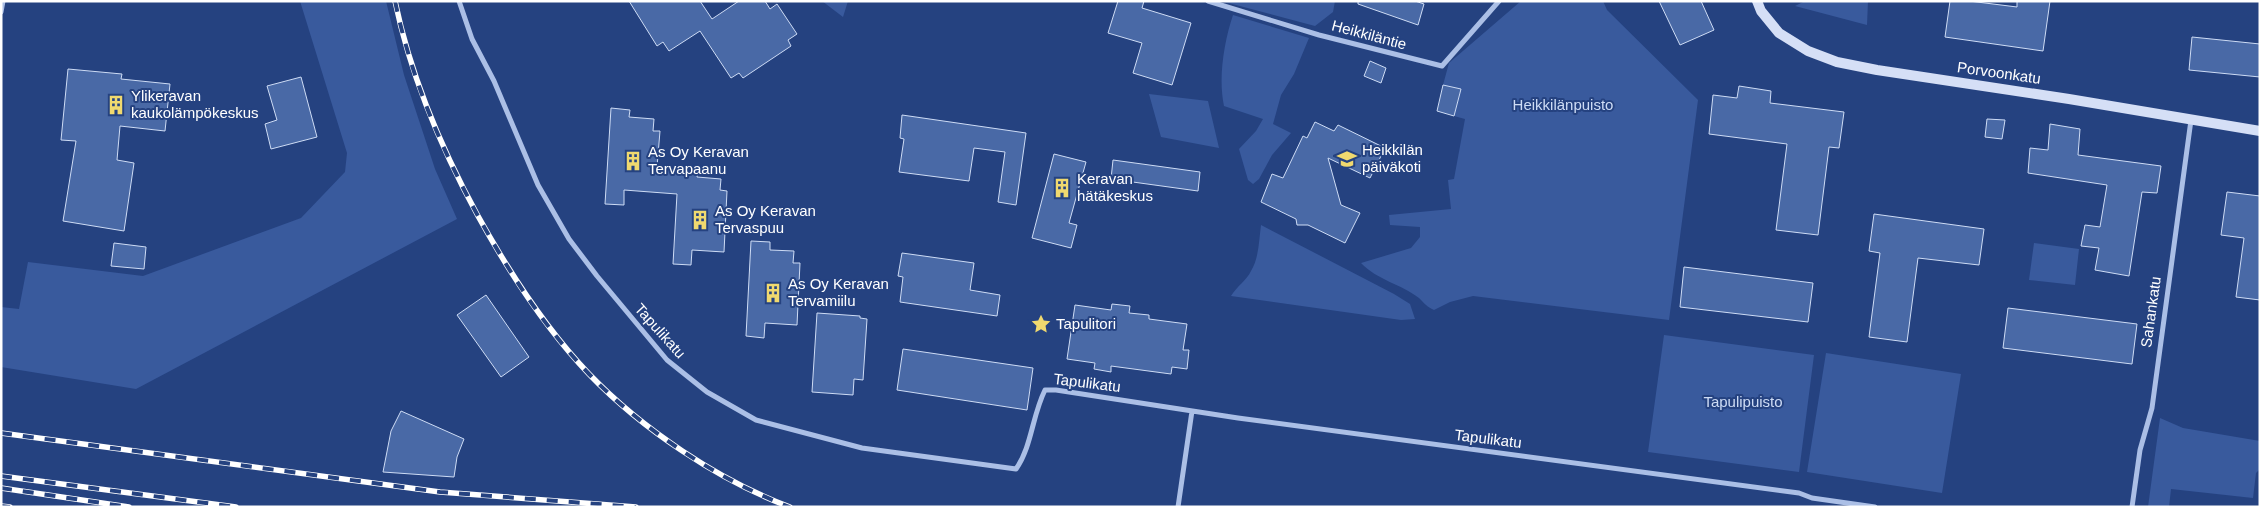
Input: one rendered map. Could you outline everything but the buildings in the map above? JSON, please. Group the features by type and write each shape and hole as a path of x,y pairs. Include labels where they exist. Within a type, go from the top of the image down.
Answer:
{"street":[{"path":"1,12 3,1"},
{"name":"Tapulikatu","path":"458,1 472,39 494,80 538,185 569,239 666,360 707,392 756,420 862,448 1016,469 1025,457 1038,405 1045,390 1072,392 1192,411 1799,493 1812,498 1875,507"},
{"name":"Heikkiläntie","path":"1208,1 1319,35 1442,66 1499,1"},
{"name":"Porvoonkatu","path":"1757,1 1761,10 1779,33 1808,50 1837,62 1878,70 2069,98 2260,132"},
{"name":"Sahankatu","path":"2132,507 2140,450 2152,408 2191,119"},
{"path":"1178,507 1192,411"}],"green space":[{"path":"300,1 386,1 404,75 435,169 457,219 136,389 1,367 1,307 19,309 28,262 143,276 301,218 345,172 347,153"},
{"path":"822,1 848,1 843,17"},
{"path":"1221,1 1335,1 1333,12 1315,26"},
{"name":"Heikkilänpuisto","path":"1521,1 1603,1 1607,10 1698,100 1669,320 1473,296 1450,302 1434,310 1412,293 1374,274 1361,263 1411,248 1420,237 1420,227 1390,225 1389,215 1451,209 1448,180 1454,179 1465,119 1454,116 1461,89 1443,85 1449,63"},
{"path":"1805,1 1868,1 1867,25 1795,6"},
{"path":"1233,15 1309,38 1294,74 1281,95 1273,124 1291,133 1272,155 1259,179 1253,184 1248,180 1239,149 1256,131 1263,119 1224,106 1222,95 1223,60"},
{"path":"1149,94 1208,101 1219,148 1161,137"},
{"path":"1261,225 1394,294 1410,304 1415,319 1401,320 1231,296 1254,266"},
{"path":"2034,243 2079,249 2075,285 2029,280"},
{"name":"Tapulipuisto","path":"1664,335 1814,355 1799,472 1648,452"},
{"path":"1826,353 1961,374 1942,493 1807,472"},
{"path":"2160,418 2183,428 2260,441 2260,469 2256,473 2253,498 2171,489 2169,507 2148,507"}],"railway":[{"path":"395,1 419,85 452,165 502,258 542,318 589,374 657,433 709,468 736,483 790,507"},
{"path":"1,433 440,492 636,507"},
{"path":"1,476 236,507"},
{"path":"1,488 129,507"},
{"path":"1,506 10,507"}],"place":[{"name":"Ylikeravan kaukolämpökeskus","path":"116,105"},
{"name":"Heikkilän päiväkoti","path":"1347,159"},
{"name":"As Oy Keravan Tervapaanu","path":"633,161"},
{"name":"Keravan hätäkeskus","path":"1062,188"},
{"name":"As Oy Keravan Tervaspuu","path":"700,220"},
{"name":"As Oy Keravan Tervamiilu","path":"773,293"},
{"name":"Tapulitori","path":"1041,324"}]}
